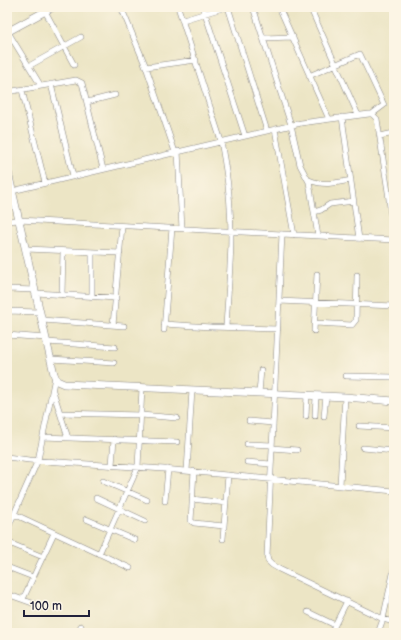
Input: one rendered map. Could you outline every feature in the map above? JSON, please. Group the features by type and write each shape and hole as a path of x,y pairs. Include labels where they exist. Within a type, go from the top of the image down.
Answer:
{"main road":[{"path":"7,31 45,9 53,7"},
{"path":"7,168 55,377 58,381 64,384 307,395 394,401"}],"street":[{"path":"121,7 146,67 177,152 182,229"},
{"path":"178,7 221,141 229,186 231,232 226,328"},
{"path":"203,7 245,136"},
{"path":"183,20 227,7 267,131"},
{"path":"253,7 291,125 300,165 309,180 318,236"},
{"path":"279,7 329,119"},
{"path":"310,7 358,115"},
{"path":"45,9 74,65"},
{"path":"7,31 41,86"},
{"path":"29,66 81,37"},
{"path":"263,38 293,37"},
{"path":"12,191 291,125 372,114 384,105 361,55 358,54 309,76"},
{"path":"146,67 196,60"},
{"path":"7,92 76,80 80,81 82,83 87,102 103,169"},
{"path":"51,84 74,176"},
{"path":"22,90 45,183"},
{"path":"87,102 115,95"},
{"path":"7,221 19,220 394,240 380,136 377,119 372,114"},
{"path":"342,117 359,239"},
{"path":"275,129 294,235"},
{"path":"380,136 394,133"},
{"path":"309,180 320,184 351,180"},
{"path":"314,212 321,210 326,205 354,201"},
{"path":"113,325 122,226"},
{"path":"172,228 164,327 278,329"},
{"path":"282,234 270,478 268,561 279,569 383,619 394,622"},
{"path":"26,249 120,253"},
{"path":"62,251 62,294"},
{"path":"92,253 92,296"},
{"path":"314,331 317,274"},
{"path":"315,323 352,325 356,320 357,275"},
{"path":"7,329 7,289 116,298"},
{"path":"279,301 394,306"},
{"path":"7,311 124,326"},
{"path":"7,335 115,347"},
{"path":"51,359 114,363"},
{"path":"259,393 261,370"},
{"path":"346,376 394,377"},
{"path":"7,530 38,460 55,377"},
{"path":"99,554 138,467 142,388"},
{"path":"53,390 68,438"},
{"path":"187,471 192,390"},
{"path":"306,416 307,395"},
{"path":"314,416 316,396"},
{"path":"324,416 326,396"},
{"path":"340,485 345,397"},
{"path":"60,413 141,415 177,418"},
{"path":"249,421 273,423"},
{"path":"359,426 394,428"},
{"path":"43,437 176,442"},
{"path":"112,465 114,439"},
{"path":"247,444 297,450"},
{"path":"363,448 394,451"},
{"path":"7,457 194,471 394,490"},
{"path":"247,462 271,464"},
{"path":"166,501 168,469"},
{"path":"194,471 192,522 224,526"},
{"path":"223,539 228,474"},
{"path":"103,481 146,500"},
{"path":"96,498 145,521"},
{"path":"192,499 226,503"},
{"path":"14,514 130,568"},
{"path":"86,519 135,540"},
{"path":"23,599 54,533"},
{"path":"7,542 43,557"},
{"path":"7,567 33,577"},
{"path":"378,633 383,619 394,568"},
{"path":"7,594 46,608"},
{"path":"331,633 347,601"},
{"path":"308,612 335,625"},
{"path":"78,633 81,626"}]}
